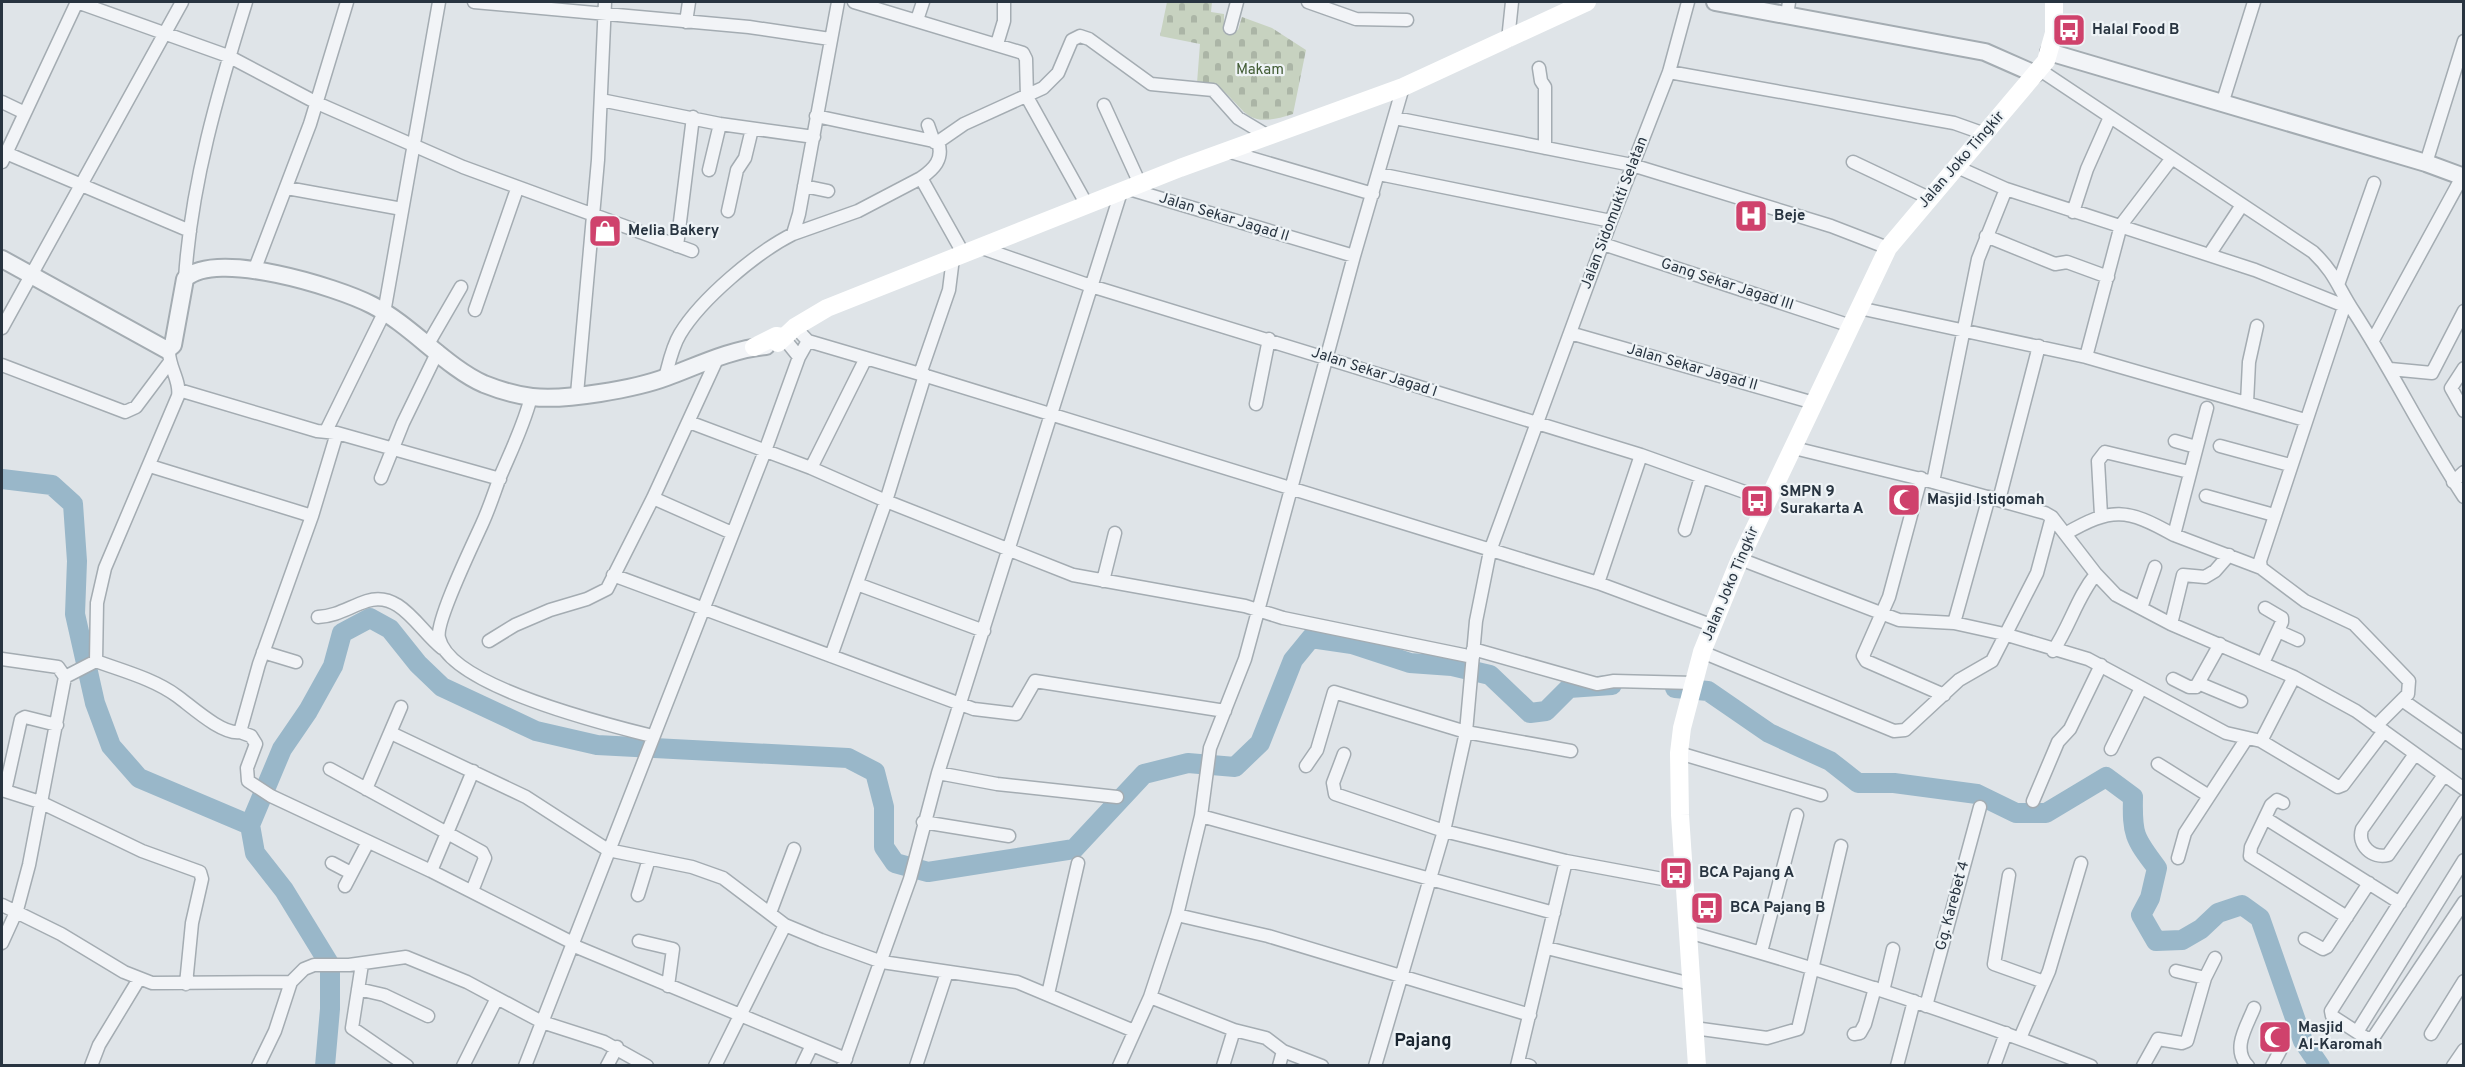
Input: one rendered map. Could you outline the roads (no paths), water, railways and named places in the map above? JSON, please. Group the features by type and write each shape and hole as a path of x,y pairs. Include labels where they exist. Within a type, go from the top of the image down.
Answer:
{"main road":[{"path":"754,347 776,336 785,336 827,308 1087,205 1122,195 1227,151 1403,87 1587,2"},
{"name":"Jalan Joko Tingkir","path":"1697,1065 1684,883 1678,753 1686,709 1702,652 1767,500 1794,448 1888,248 2037,72 2049,52 2054,33 2054,2"}],"street":[{"path":"190,231 82,183 4,157 77,2 228,56 317,103 414,147 517,189 594,214 692,252"},
{"path":"2,328 182,2"},
{"path":"2,364 125,411 136,407 169,356 175,339 200,168 228,56 246,2"},
{"path":"254,271 317,103 347,2"},
{"path":"240,732 263,652 312,516 331,432 384,312 439,2"},
{"path":"474,2 604,16 749,27 830,39"},
{"path":"577,394 594,214 605,2"},
{"path":"686,22 689,2"},
{"path":"793,234 838,2"},
{"path":"854,2 997,44 1025,56 1026,97 1087,205"},
{"path":"917,20 923,2"},
{"path":"997,44 1004,21 1004,2"},
{"path":"1230,28 1237,2"},
{"path":"1308,2 1356,19 1407,20"},
{"path":"1508,39 1512,2"},
{"name":"Jalan Sidomukti Selatan","path":"1375,1065 1444,831 1466,732 1473,658 1490,551 1611,221 1669,72 1688,2"},
{"path":"1715,2 1788,8 1985,52 2037,72 2242,204 2313,252 2339,282 2348,308 2373,340 2463,497"},
{"path":"2222,104 2254,2"},
{"path":"816,116 936,142 964,124 1026,97 1053,80 1072,40 1084,36 1151,84 1214,90 1238,118 1268,136"},
{"path":"2426,163 2463,41"},
{"path":"2049,52 2426,163 2463,177 2373,340"},
{"path":"1539,68 1541,81 1545,87 1545,148"},
{"path":"1669,72 1954,123 1985,134"},
{"path":"1119,1065 1150,997 1177,915 1201,816 1210,748 1245,659 1326,357 1403,87"},
{"path":"1380,96 1396,114 1632,165 1831,226 1888,248"},
{"path":"601,100 720,124 813,137"},
{"path":"2,102 26,113"},
{"path":"2,943 16,910 68,676 95,662 153,683 176,694 225,729 251,736 256,744 247,768 249,781 271,796 472,891 572,944 812,1045 844,1062 882,962 910,879 923,822 938,773 961,706 1049,415 1122,195 1104,105"},
{"path":"677,246 693,117"},
{"path":"2073,212 2087,169 2110,117"},
{"path":"709,170 720,124"},
{"path":"665,378 673,347 686,325 755,256 793,234 858,211 921,178 937,164 940,153 928,125"},
{"path":"728,211 737,170 745,158 752,129"},
{"path":"1227,151 1373,194"},
{"path":"2086,357 2121,225 2172,158"},
{"path":"1853,162 1929,198"},
{"path":"1957,167 2006,189 2209,255 2292,284 2348,308"},
{"path":"1379,174 1611,221"},
{"path":"831,656 886,501 949,290 965,253 921,178"},
{"path":"2339,282 2374,183"},
{"path":"804,186 828,190"},
{"path":"286,188 402,209"},
{"path":"475,310 517,189"},
{"path":"1944,695 1864,658 1865,647 1881,613 1927,480 1978,259 2006,189"},
{"name":"Jalan Sekar Jagad II","path":"1122,195 1354,256"},
{"path":"2209,255 2242,204"},
{"path":"1986,236 2055,264 2067,262 2108,277"},
{"name":"Gang Sekar Jagad III","path":"1603,244 1851,326"},
{"name":"Jalan Sekar Jagad I","path":"965,253 1091,286 1269,339 1395,381 1641,455 1767,500"},
{"path":"2,259 164,350 169,356 179,390 150,466 112,551 100,586 96,619 95,662"},
{"path":"185,279 194,271 204,269 254,271 331,290 384,312 472,378 531,397 577,394 665,378 754,347"},
{"path":"381,478 433,347 461,287"},
{"path":"1859,308 2086,357 2305,420"},
{"path":"2261,568 2260,561 2305,420 2348,308"},
{"path":"2390,369 2427,375 2432,373 2463,311"},
{"path":"2247,403 2249,362 2257,326"},
{"name":"Jalan Sekar Jagad II","path":"1570,333 1815,403"},
{"path":"785,336 923,374 1291,490 1598,583 1712,625"},
{"path":"785,336 799,357"},
{"path":"1256,404 1269,339"},
{"path":"525,1065 765,451 799,357 808,341"},
{"path":"1954,623 2039,346"},
{"path":"811,468 866,358"},
{"path":"489,640 515,624 598,595 609,586 653,498 717,359"},
{"path":"2463,368 2451,388 2463,411"},
{"path":"179,390 500,479"},
{"path":"443,649 438,638 442,619 531,397"},
{"path":"2174,535 2207,408"},
{"path":"689,422 811,468 886,501 1073,575 1258,611 1598,684 1614,681 1694,685"},
{"path":"2175,441 2196,447"},
{"path":"2220,446 2290,465"},
{"path":"1794,448 2036,509 2052,517 2096,574 2116,595 2171,624 2294,677 2356,711 2463,789"},
{"path":"2101,515 2098,461 2105,452 2189,471"},
{"path":"1598,583 1641,455"},
{"path":"150,466 312,516"},
{"path":"2453,482 2463,472"},
{"path":"1685,530 1701,477"},
{"path":"2206,496 2274,515"},
{"path":"653,498 732,532"},
{"path":"1740,559 1908,622 1954,623 2004,634 2101,665 2226,733 2261,741 2340,787 2409,690 2408,679 2361,630 2305,601 2261,568 2174,535 2137,518 2115,513 2101,515 2065,534"},
{"path":"1702,652 1894,731 1909,728 1963,677 1992,662 2004,634 2037,573 2052,517"},
{"path":"1103,581 1115,533"},
{"path":"2171,624 2183,575 2205,577 2215,571 2229,555"},
{"path":"2141,608 2155,567"},
{"path":"2053,651 2065,633 2082,592 2096,574"},
{"path":"613,575 961,706 1016,714 1035,681 1225,711"},
{"path":"857,584 984,631"},
{"path":"318,617 333,616 371,600 387,599 400,606 454,660 468,670 534,702 651,738"},
{"path":"2263,663 2282,618 2265,608"},
{"path":"2278,631 2298,640"},
{"path":"2173,679 2192,688 2198,683 2220,645"},
{"path":"263,652 296,662"},
{"path":"2,659 58,667 68,676"},
{"path":"2033,801 2058,742 2070,729 2101,665"},
{"path":"2261,741 2294,677"},
{"path":"2198,683 2241,701"},
{"path":"2111,749 2141,688"},
{"path":"1306,766 1316,754 1334,692 1466,732 1571,751"},
{"path":"2402,700 2463,743"},
{"path":"366,789 401,707"},
{"path":"57,725 23,717 8,749 3,790 40,802 142,851 200,872 202,879 192,923 186,984"},
{"path":"391,733 549,810 608,850 692,867 723,878 785,925 882,962 1017,982 1134,1031"},
{"path":"2178,858 2185,833 2247,738"},
{"path":"1678,753 1821,795"},
{"path":"1344,754 1333,783 1335,794 1444,831 1566,861 1684,883"},
{"path":"2415,754 2362,829 2360,840 2365,848 2381,856 2388,855 2444,775"},
{"path":"2158,764 2209,796"},
{"path":"330,769 484,854 472,891"},
{"path":"431,871 473,771"},
{"path":"938,773 997,784 1117,797"},
{"path":"2283,803 2274,801 2251,847 2251,858 2347,917"},
{"path":"2463,801 2331,1011 2333,1017 2357,1032 2373,1038 2463,902"},
{"name":"Gg. Karebet 4","path":"1926,1006 1980,807"},
{"path":"1761,952 1797,815"},
{"path":"1201,816 1554,913"},
{"path":"2265,818 2400,903"},
{"path":"923,822 1009,836"},
{"path":"345,886 368,842"},
{"path":"1694,1028 1767,1038 1796,1031 1841,846"},
{"path":"770,913 794,849"},
{"path":"638,895 649,859"},
{"path":"2357,1032 2463,860"},
{"path":"1521,1064 1530,1015 1566,861"},
{"path":"332,863 351,873"},
{"path":"1048,994 1078,863"},
{"path":"2020,1038 2044,982 2081,863"},
{"path":"2009,875 1994,964 2044,982"},
{"path":"2305,939 2325,948 2369,883"},
{"path":"2,905 16,910 139,979 158,984 291,982"},
{"path":"1177,915 1268,936 1530,1015"},
{"path":"715,1065 785,925"},
{"path":"1688,932 1879,989 2091,1065"},
{"path":"639,941 673,949 668,986"},
{"path":"1547,948 1691,984"},
{"path":"1854,1034 1860,1033 1865,1024 1893,949"},
{"path":"258,1065 275,1031 291,982 304,969 320,964 356,964 406,957 437,969 542,1022 617,1047 647,1065"},
{"path":"2143,1065 2158,1040 2182,1043 2187,1041 2205,978 2215,958"},
{"path":"356,964 358,989 352,1028 356,1033 407,1065"},
{"path":"2176,970 2205,978"},
{"path":"916,1065 947,972"},
{"path":"91,1065 99,1045 139,979"},
{"path":"2431,1034 2463,981"},
{"path":"358,989 384,994 428,1016"},
{"path":"1150,997 1234,1030 1266,1038 1283,1051 1322,1065"},
{"path":"463,1065 478,1040 497,998"},
{"path":"1897,1065 1914,1001"},
{"path":"2248,1065 2241,1056 2240,1047 2254,1008"},
{"path":"1223,1065 1234,1030"},
{"path":"1994,1065 2006,1033"},
{"path":"802,1065 812,1045"},
{"path":"607,1065 617,1047"},
{"path":"2272,1065 2281,1049"},
{"path":"2453,1065 2463,1050"},
{"path":"1280,1065 1283,1051"}],"waterway":[{"path":"2,479 52,485 73,504 77,561 75,614 95,703 111,746 139,778 250,825 255,853 284,890 330,965 330,1009 325,1066"},
{"path":"250,825 282,749 308,711 333,666 342,633 370,618 390,629 418,664 442,687 536,731 597,745 848,758 875,772 884,807 884,847 895,863 928,872 1074,849 1144,774 1188,763 1235,767 1260,743 1293,660 1311,638 1352,644 1410,663 1452,666 1490,675 1530,713 1546,711 1569,688 1612,685"},
{"path":"1675,688 1708,691 1769,733 1830,761 1858,783 1894,783 1977,794 2016,813 2046,813 2106,777 2133,797 2136,835 2157,868 2150,898 2141,915 2156,941 2182,940 2201,929 2218,913 2242,905 2260,918 2303,1041 2320,1066"}],"place":[{"name":"Halal Food B","path":"2069,30"},
{"name":"Beje","path":"1751,216"},
{"name":"Melia Bakery","path":"605,231"},
{"name":"Masjid Istiqomah","path":"1904,500"},
{"name":"SMPN 9 Surakarta A","path":"1757,501"},
{"name":"BCA Pajang A","path":"1676,873"},
{"name":"BCA Pajang B","path":"1707,908"},
{"name":"Masjid Al-Karomah","path":"2275,1037"}],"district":[{"name":"Pajang","path":"1423,1041"}],"park label":[{"name":"Makam","path":"1260,70"}]}
